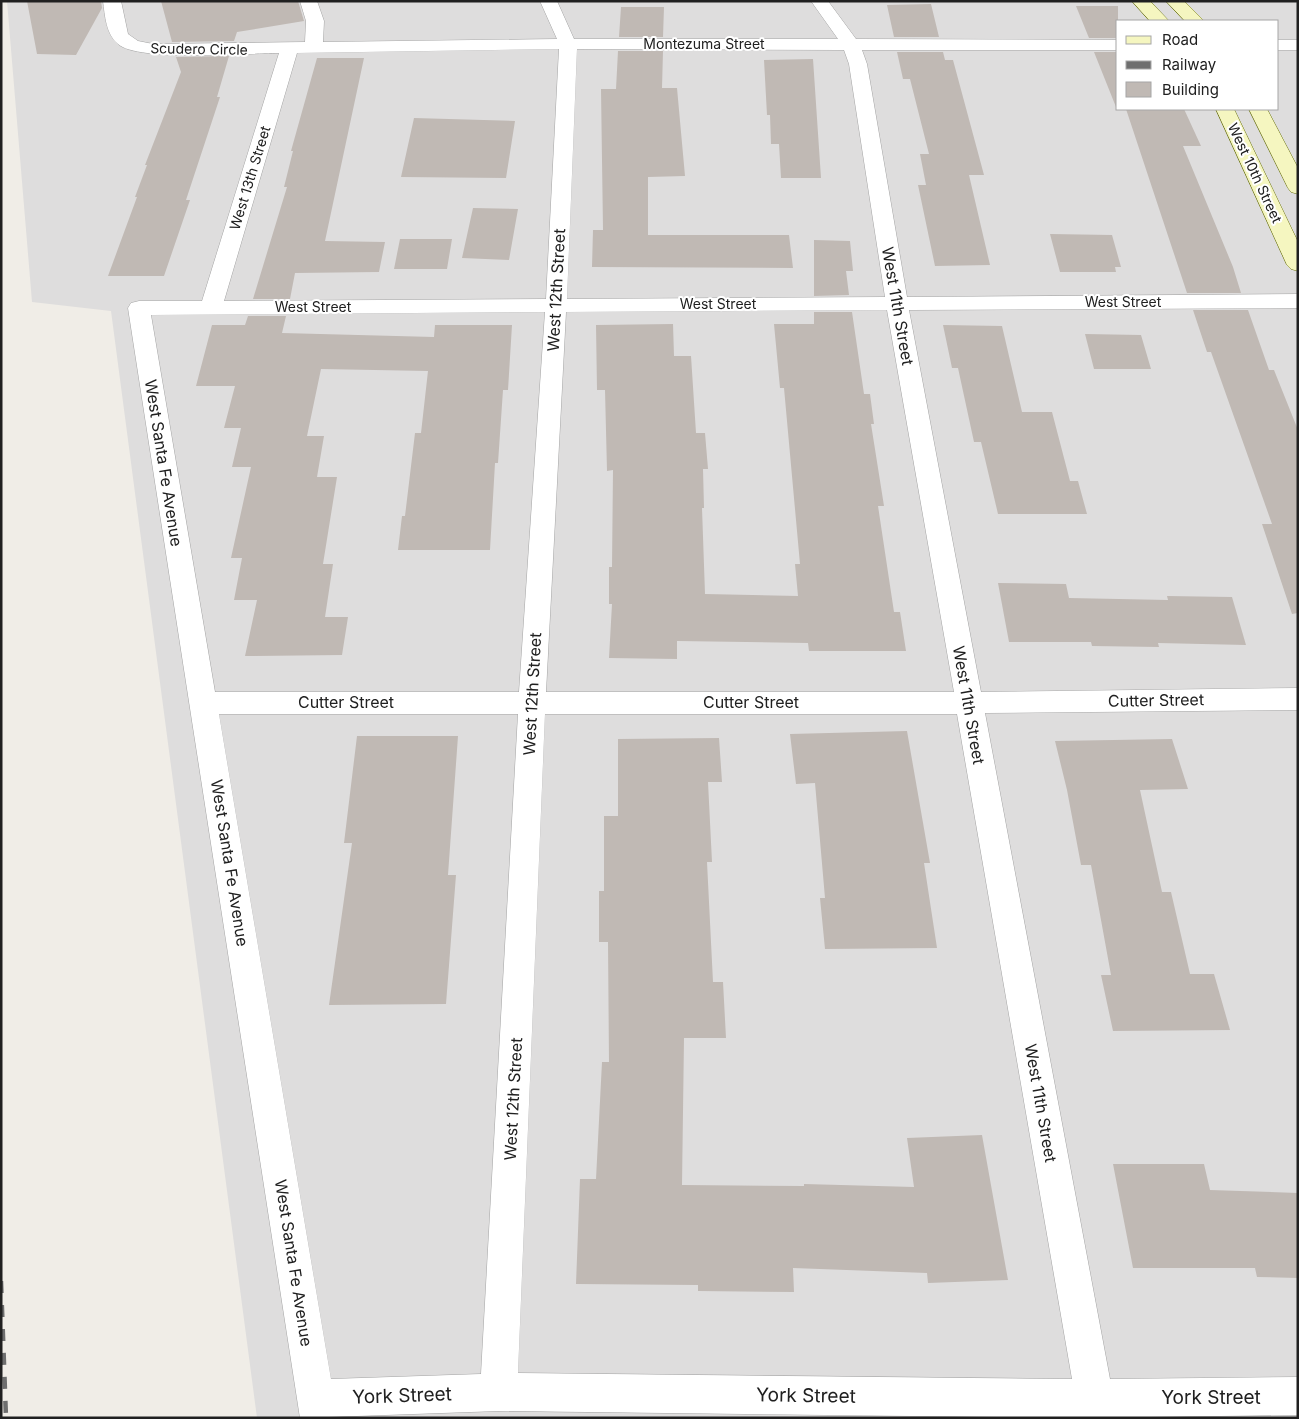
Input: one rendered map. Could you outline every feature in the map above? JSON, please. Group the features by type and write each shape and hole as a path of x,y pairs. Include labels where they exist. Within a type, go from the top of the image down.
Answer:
{"main road":[{"path":"1140,1 1159,20"},
{"path":"1174,1 1194,20"},
{"name":"West 10th Street","path":"1225,110 1298,265"},
{"name":"West 10th Street","path":"1259,110 1298,188"}],"street":[{"name":"Scudero Circle","path":"112,1 117,34 123,42 136,48 289,48"},
{"path":"308,1 315,21 314,46"},
{"name":"West 12th Street","path":"499,1392 532,701 556,306 568,44 548,1"},
{"name":"West 11th Street","path":"818,1 850,43 858,64 897,303 1096,1408"},
{"name":"Montezuma Street","path":"289,48 314,46 568,44 850,43 1116,45"},
{"path":"1279,45 1298,45"},
{"name":"West 13th Street","path":"211,307 289,48"},
{"name":"West Street","path":"138,308 1298,301"},
{"name":"West Santa Fe Avenue","path":"138,308 204,703 317,1408"},
{"name":"Cutter Street","path":"204,703 532,701 968,703 1298,699"},
{"name":"York Street","path":"317,1408 499,1392 1096,1408 1298,1396"}],"shaded area":[{"path":"7,1 1298,1 1298,1418 257,1418 111,311 32,302"}],"building":[{"path":"27,1 101,1 102,8 76,55 37,54"},
{"path":"161,1 298,1 304,21 237,32 234,41 172,42"},
{"path":"931,4 939,37 894,37 887,5"},
{"path":"1076,6 1118,6 1116,38 1089,38"},
{"path":"621,7 664,7 663,37 619,37"},
{"path":"618,51 663,51 662,88 677,88 685,176 648,177 648,235 789,235 793,268 592,267 593,230 603,230 601,89 616,89"},
{"path":"897,52 943,52 945,60 953,60 984,175 969,175 990,265 935,266 918,185 926,185 920,154 929,154 910,79 903,79"},
{"path":"1094,52 1116,52 1116,107"},
{"path":"229,56 217,97 220,97 186,200 190,200 164,276 108,276 137,197 135,197 147,165 145,165 181,72 176,57"},
{"path":"317,58 364,58 325,241 385,242 379,272 295,273 290,299 253,299 287,187 284,187 293,151 291,151"},
{"path":"813,59 821,178 781,178 779,144 771,144 770,115 767,115 764,60"},
{"path":"1126,110 1184,110 1201,146 1183,146 1233,267 1241,293 1187,293"},
{"path":"414,118 515,121 506,178 401,177"},
{"path":"473,208 518,209 509,260 462,258"},
{"path":"1050,234 1112,235 1121,267 1115,267 1116,272 1060,272"},
{"path":"400,239 452,239 447,269 394,269"},
{"path":"814,240 850,241 853,271 846,271 849,295 814,296"},
{"path":"1193,310 1248,310 1269,370 1274,370 1298,430 1298,613 1292,614 1262,524 1272,524 1211,352 1207,352"},
{"path":"814,312 852,312 864,394 870,394 874,424 871,424 884,506 878,506 894,612 900,612 906,651 809,651 808,643 677,641 677,659 609,658 612,604 609,604 609,567 612,567 613,470 607,471 605,390 597,390 596,325 673,324 674,356 691,356 696,433 705,433 708,469 703,469 704,508 702,508 705,594 798,596 795,564 800,564 784,388 780,388 774,324 814,324"},
{"path":"248,316 286,316 282,333 434,337 435,325 512,325 508,390 503,390 498,463 495,463 490,550 398,550 402,516 405,516 415,433 421,433 428,371 321,369 307,436 324,436 317,477 337,477 323,564 333,564 325,617 348,617 342,655 245,656 257,600 234,600 242,558 231,558 251,467 232,467 241,428 224,428 235,386 196,386 212,325 245,325"},
{"path":"943,325 1002,326 1022,412 1052,412 1070,481 1078,481 1087,514 998,514 981,442 974,442 958,368 952,368"},
{"path":"1085,334 1141,335 1151,369 1094,369"},
{"path":"998,583 1066,584 1069,598 1168,600 1167,596 1232,597 1246,645 1158,643 1159,647 1092,646 1091,642 1009,642"},
{"path":"907,731 930,863 924,863 937,948 825,949 820,898 825,898 815,783 796,784 790,734"},
{"path":"357,736 458,736 448,875 456,875 446,1004 329,1005 352,843 344,843"},
{"path":"719,738 722,782 708,782 712,862 707,862 713,982 723,982 726,1038 684,1038 682,1185 804,1186 804,1184 914,1187 907,1138 982,1135 1008,1280 928,1283 927,1273 793,1268 794,1292 698,1291 698,1285 576,1284 580,1179 596,1179 602,1062 609,1062 608,942 599,942 599,891 604,891 604,816 618,816 618,739"},
{"path":"1172,739 1188,789 1140,790 1162,892 1171,892 1190,974 1214,974 1230,1030 1113,1031 1101,975 1111,975 1091,865 1081,865 1067,790 1055,741"},
{"path":"1113,1164 1204,1164 1210,1190 1298,1193 1298,1278 1257,1277 1255,1268 1133,1268"}],"railway":[{"path":"1,1281 6,1418"}]}
